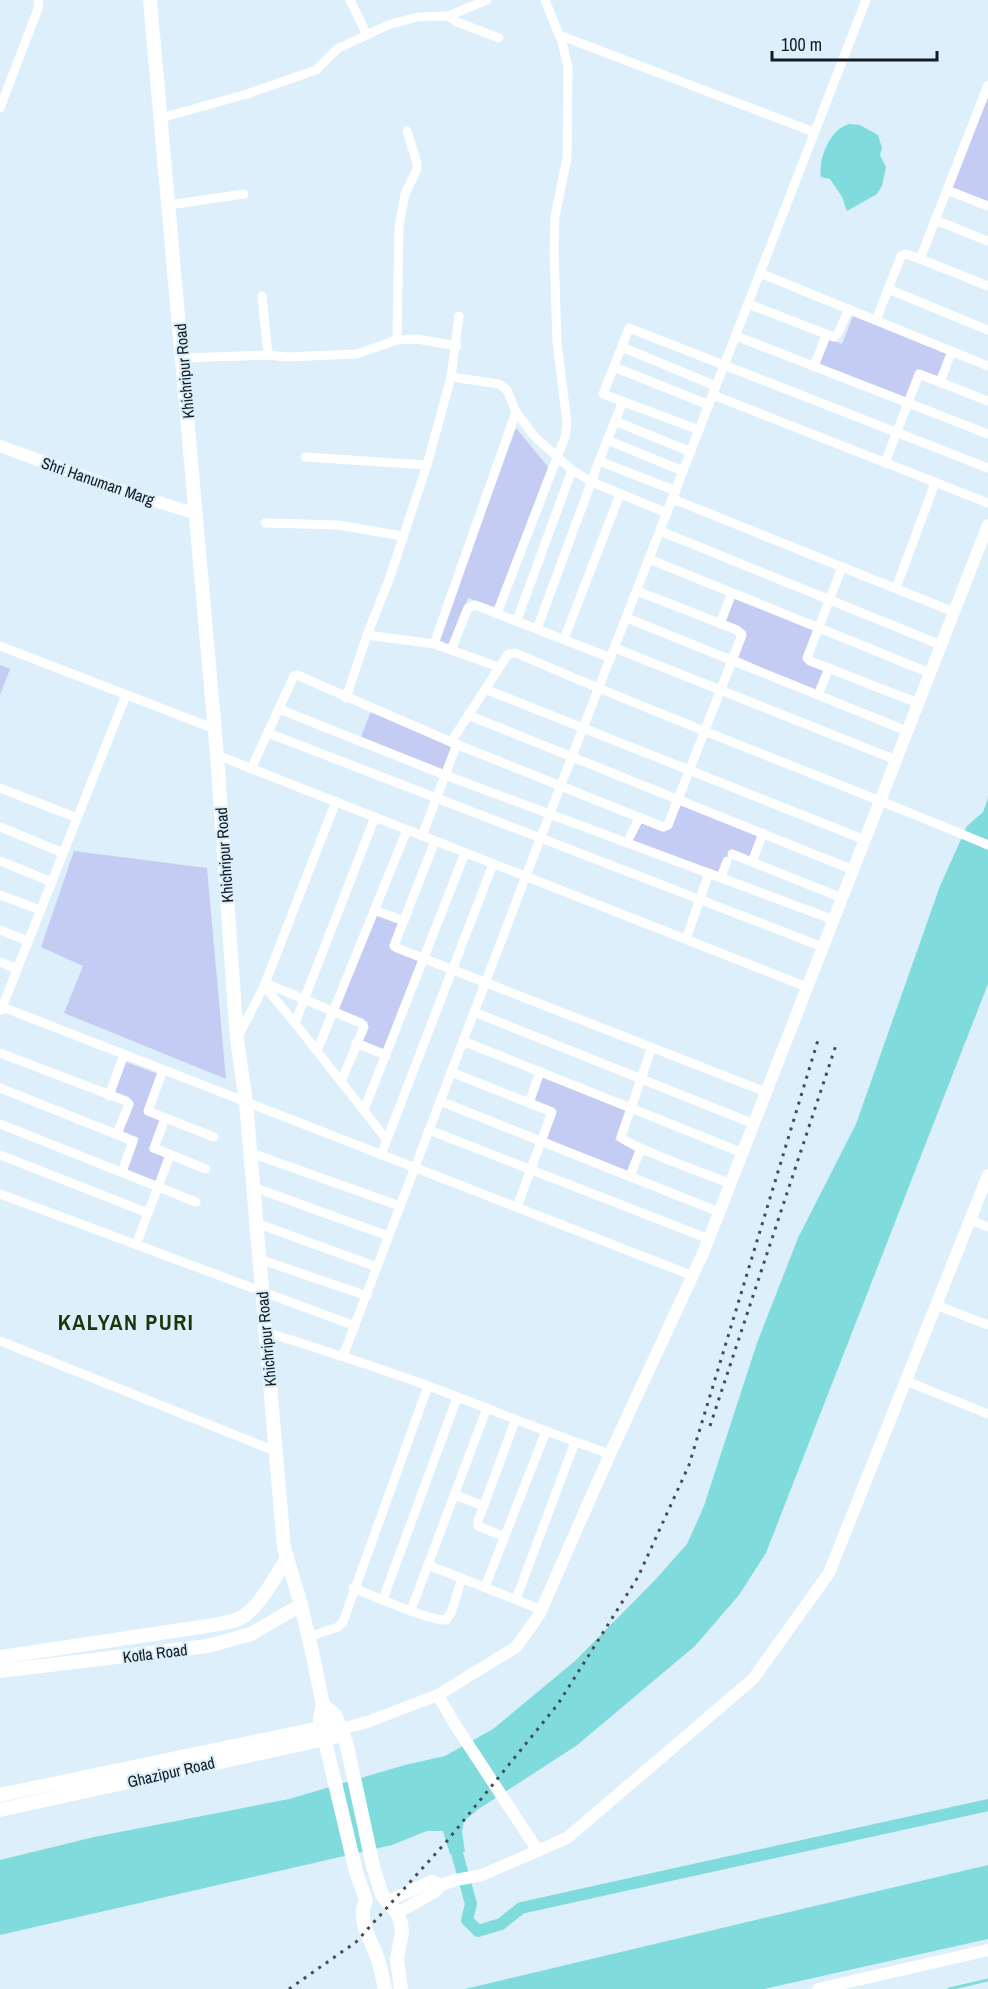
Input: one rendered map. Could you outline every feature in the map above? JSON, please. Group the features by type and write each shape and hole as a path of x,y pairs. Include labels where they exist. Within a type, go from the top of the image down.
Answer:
{"main road":[{"name":"Khichripur Road","path":"154,2 161,118 215,729 237,1040 251,1153 284,1548 301,1605 323,1705 320,1718 325,1740 356,1872 366,1900"},
{"path":"251,1634 245,1616 288,1558"},
{"name":"Kotla Road","path":"0,1671 202,1647 251,1634 301,1605"},
{"name":"Kotla Road","path":"0,1656 207,1626 237,1620 245,1616"},
{"name":"Khichripur Road","path":"323,1705 334,1715 343,1734"},
{"path":"343,1734 374,1866 385,1898 397,1913 402,1932 397,1960 401,1989"},
{"name":"Ghazipur Road","path":"0,1810 325,1740 343,1734"},
{"name":"Ghazipur Road","path":"0,1795 325,1740"},
{"path":"385,1898 375,1895 366,1900 362,1919 379,1962 385,1989"},
{"path":"373,1947 389,1954 399,1948"}],"street":[{"path":"1,104 39,6 38,0"},
{"path":"350,0 368,35"},
{"path":"161,118 247,94 316,70 327,56 337,49 388,25 417,17 448,16 487,0"},
{"path":"497,613 566,437 567,423 557,342 554,259 555,217 567,158 568,68 559,35 545,0"},
{"path":"343,1356 550,813 866,0"},
{"path":"448,16 457,22 499,38"},
{"path":"559,35 814,132"},
{"path":"920,259 988,85"},
{"path":"397,340 399,227 405,194 417,169 407,130"},
{"path":"947,190 988,206"},
{"path":"169,205 244,194"},
{"path":"935,220 988,241"},
{"path":"876,320 902,254 988,286"},
{"path":"760,273 988,366"},
{"path":"888,289 988,330"},
{"path":"262,296 268,355"},
{"path":"748,304 826,336 836,336 849,309"},
{"path":"346,698 390,577 427,465 451,377 457,346 459,316"},
{"path":"699,430 603,394 629,328 988,468"},
{"path":"736,336 988,434"},
{"path":"814,366 826,336"},
{"path":"183,358 356,354 397,340 417,339 457,346"},
{"path":"622,347 714,391 885,463 988,503"},
{"path":"940,382 952,351"},
{"path":"614,367 709,405"},
{"path":"885,463 919,374 988,401"},
{"path":"451,377 499,384 507,390 516,412 535,437 572,470 592,482 667,513"},
{"path":"537,629 599,461 624,401"},
{"path":"434,644 516,412"},
{"path":"615,422 691,452"},
{"path":"608,440 683,471"},
{"name":"Shri Hanuman Marg","path":"0,446 132,494 197,514"},
{"path":"305,457 427,465"},
{"path":"599,461 842,567 954,612"},
{"path":"517,620 572,470"},
{"path":"896,588 935,483"},
{"path":"564,639 620,494"},
{"path":"265,523 338,525 402,536"},
{"path":"343,1734 367,1722 438,1695 516,1647 542,1610 610,1454 709,1239 988,525"},
{"path":"660,531 941,645"},
{"path":"649,560 930,673"},
{"path":"842,567 807,658 918,703"},
{"path":"251,768 294,676 297,675 454,743 665,827 742,633 637,591"},
{"path":"720,624 732,593"},
{"path":"451,650 468,608 475,605 611,658"},
{"path":"627,618 907,731"},
{"path":"367,635 434,644 498,667"},
{"path":"0,646 215,729"},
{"path":"615,648 896,760"},
{"path":"422,836 445,775 454,743 468,715 508,654 516,653 599,689 988,845"},
{"path":"818,695 829,668"},
{"path":"485,688 865,840"},
{"path":"126,695 1,1008 693,1276"},
{"path":"279,709 445,775 834,920"},
{"path":"468,715 853,870"},
{"path":"268,733 823,947"},
{"path":"217,755 807,987"},
{"path":"0,789 77,819"},
{"path":"237,1040 265,985 336,801"},
{"path":"295,1023 375,817"},
{"path":"630,836 640,817"},
{"path":"0,827 63,853"},
{"path":"317,1051 407,830"},
{"path":"752,862 763,834"},
{"path":"435,841 394,946 766,1092"},
{"path":"364,1110 465,853"},
{"path":"721,877 730,858 752,862 842,898"},
{"path":"0,861 52,882"},
{"path":"381,1155 493,864"},
{"path":"686,939 709,873"},
{"path":"0,895 40,910"},
{"path":"374,910 404,921"},
{"path":"0,930 28,941"},
{"path":"0,962 17,969"},
{"path":"265,985 363,1025 364,1028 342,1082"},
{"path":"265,985 387,1140"},
{"path":"474,1012 754,1124"},
{"path":"463,1041 743,1153"},
{"path":"356,1044 386,1055"},
{"path":"652,1047 621,1137 641,1148 731,1184"},
{"path":"0,1053 129,1104 117,1134"},
{"path":"109,1096 124,1054"},
{"path":"163,1070 148,1108 150,1113 214,1137"},
{"path":"451,1072 552,1112 517,1207"},
{"path":"528,1103 540,1072"},
{"path":"0,1088 133,1140 122,1172"},
{"path":"440,1101 719,1212"},
{"path":"165,1118 154,1148 206,1169"},
{"path":"0,1124 196,1202"},
{"path":"429,1130 709,1239"},
{"path":"630,1176 641,1148"},
{"path":"251,1153 399,1206"},
{"path":"0,1155 148,1213"},
{"path":"136,1245 170,1155"},
{"path":"397,1913 435,1892 441,1885 482,1875 567,1838 753,1679 829,1572 988,1175"},
{"path":"253,1186 388,1236"},
{"path":"0,1194 355,1326"},
{"path":"970,1220 988,1227"},
{"path":"256,1223 377,1267"},
{"path":"259,1259 367,1296"},
{"path":"936,1305 988,1324"},
{"path":"266,1332 428,1386 515,1421 610,1454"},
{"path":"0,1341 275,1451"},
{"path":"906,1381 988,1414"},
{"path":"308,1637 338,1627 345,1616 353,1588 428,1386"},
{"path":"383,1599 457,1398"},
{"path":"411,1610 486,1408"},
{"path":"505,1537 478,1526 478,1521 515,1421"},
{"path":"485,1587 546,1431"},
{"path":"516,1599 575,1442"},
{"path":"455,1495 484,1506"},
{"path":"428,1564 542,1610"},
{"path":"353,1588 440,1620 446,1620 451,1613 462,1578"},
{"path":"438,1695 454,1724 538,1851"},
{"path":"385,1898 432,1881 441,1885"},
{"path":"818,1989 988,1950"}],"shaded area":[{"path":"988,93 988,204 950,189"},
{"path":"849,124 860,125 878,135 882,148 880,155 886,167 882,186 877,194 847,211 842,197 830,179 821,177 821,162 831,138 842,127"},
{"path":"853,316 947,353 938,376 917,369 906,399 819,365 829,339 842,344"},
{"path":"516,428 548,467 495,607 468,598 450,645 439,640"},
{"path":"734,599 815,630 803,661 825,669 816,692 738,657 746,631 725,623"},
{"path":"0,665 10,669 0,695"},
{"path":"371,711 453,745 443,771 361,737"},
{"path":"988,798 988,984 766,1553 739,1595 695,1646 576,1746 477,1810 464,1821 462,1832 465,1852 450,1854 443,1831 427,1831 392,1845 0,1935 0,1860 94,1837 289,1799 405,1765 445,1756 493,1729 575,1661 656,1579 687,1544 704,1506 757,1343 798,1238 856,1124 940,886 967,826 983,812"},
{"path":"678,802 760,835 751,859 731,851 719,881 630,846 641,820 667,830"},
{"path":"74,851 207,868 226,1079 64,1013 83,966 41,947"},
{"path":"376,913 401,923 391,948 420,960 384,1051 360,1042 368,1022 337,1010"},
{"path":"126,1062 158,1074 144,1114 161,1121 149,1151 165,1157 156,1181 127,1170 139,1138 122,1131 133,1101 114,1094"},
{"path":"542,1076 627,1110 615,1140 638,1149 629,1173 545,1140 556,1111 532,1102"},
{"path":"988,1865 988,1939 764,1989 465,1989"}],"waterway":[{"path":"457,1853 471,1904 467,1920 478,1931 501,1924 521,1908 988,1805"},
{"path":"949,1989 988,1980"}],"railway":[{"path":"289,1989 356,1942 447,1841 558,1704 638,1577 689,1465 818,1040"},
{"path":"710,1426 836,1045"}],"district":[{"name":"KALYAN PURI","path":"126,1322"}]}
